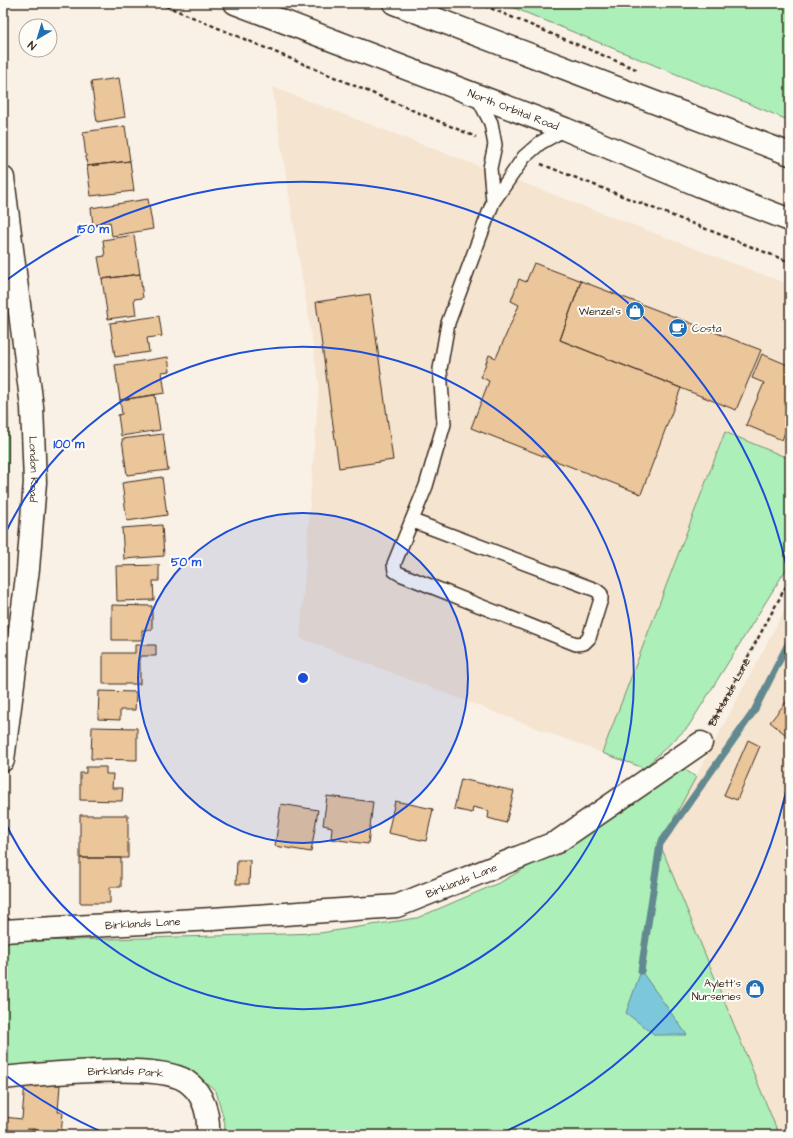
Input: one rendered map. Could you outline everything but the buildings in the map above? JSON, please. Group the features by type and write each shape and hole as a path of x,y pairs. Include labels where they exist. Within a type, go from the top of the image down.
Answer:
{"main road":[{"name":"North Orbital Road","path":"234,3 565,129 701,186 790,220"},
{"path":"394,3 790,154"},
{"name":"London Road","path":"3,178 32,407 35,482 28,569 3,760"},
{"name":"Birklands Lane","path":"3,931 213,919 397,906 557,842 701,743"},
{"name":"Birklands Park","path":"3,1078 52,1073 145,1071 179,1078 185,1080 196,1090 205,1105 209,1120 208,1135"}],"lane":[{"path":"477,96 491,123 495,145 490,168 493,202"},
{"path":"412,521 596,590 601,594 602,599 589,638 584,643 576,644 400,574 395,570 394,564 426,486 444,424 440,369 448,324 493,202 524,158 540,143 565,129"}],"path":[{"path":"3,7 8,3"},
{"path":"478,3 642,72"},
{"name":"Birklands Lane","path":"701,743 790,579"}],"shaded area":[{"path":"272,87 790,285 790,459 725,432 602,753 300,638 319,384"},
{"name":"Aylett's Nurseries","path":"790,600 790,1135 779,1135 660,844"}],"green space":[{"path":"502,3 790,3 790,121 752,105"},
{"path":"3,362 9,444 6,506 3,526"},
{"path":"725,432 790,459 790,563 688,727 644,768 602,753"},
{"path":"681,767 696,777 660,844 779,1135 224,1135 225,1124 216,1091 194,1072 157,1061 107,1060 3,1067 3,942 320,933 417,918 501,882 622,812"}],"water":[{"path":"641,971 687,1035 655,1035 626,1013"}],"waterway":[{"path":"641,971 660,844 754,711 790,640"}],"place":[{"name":"Wenzel's","path":"635,311"},
{"name":"Costa","path":"678,328"},
{"name":"Aylett's Nurseries","path":"755,989"}]}
